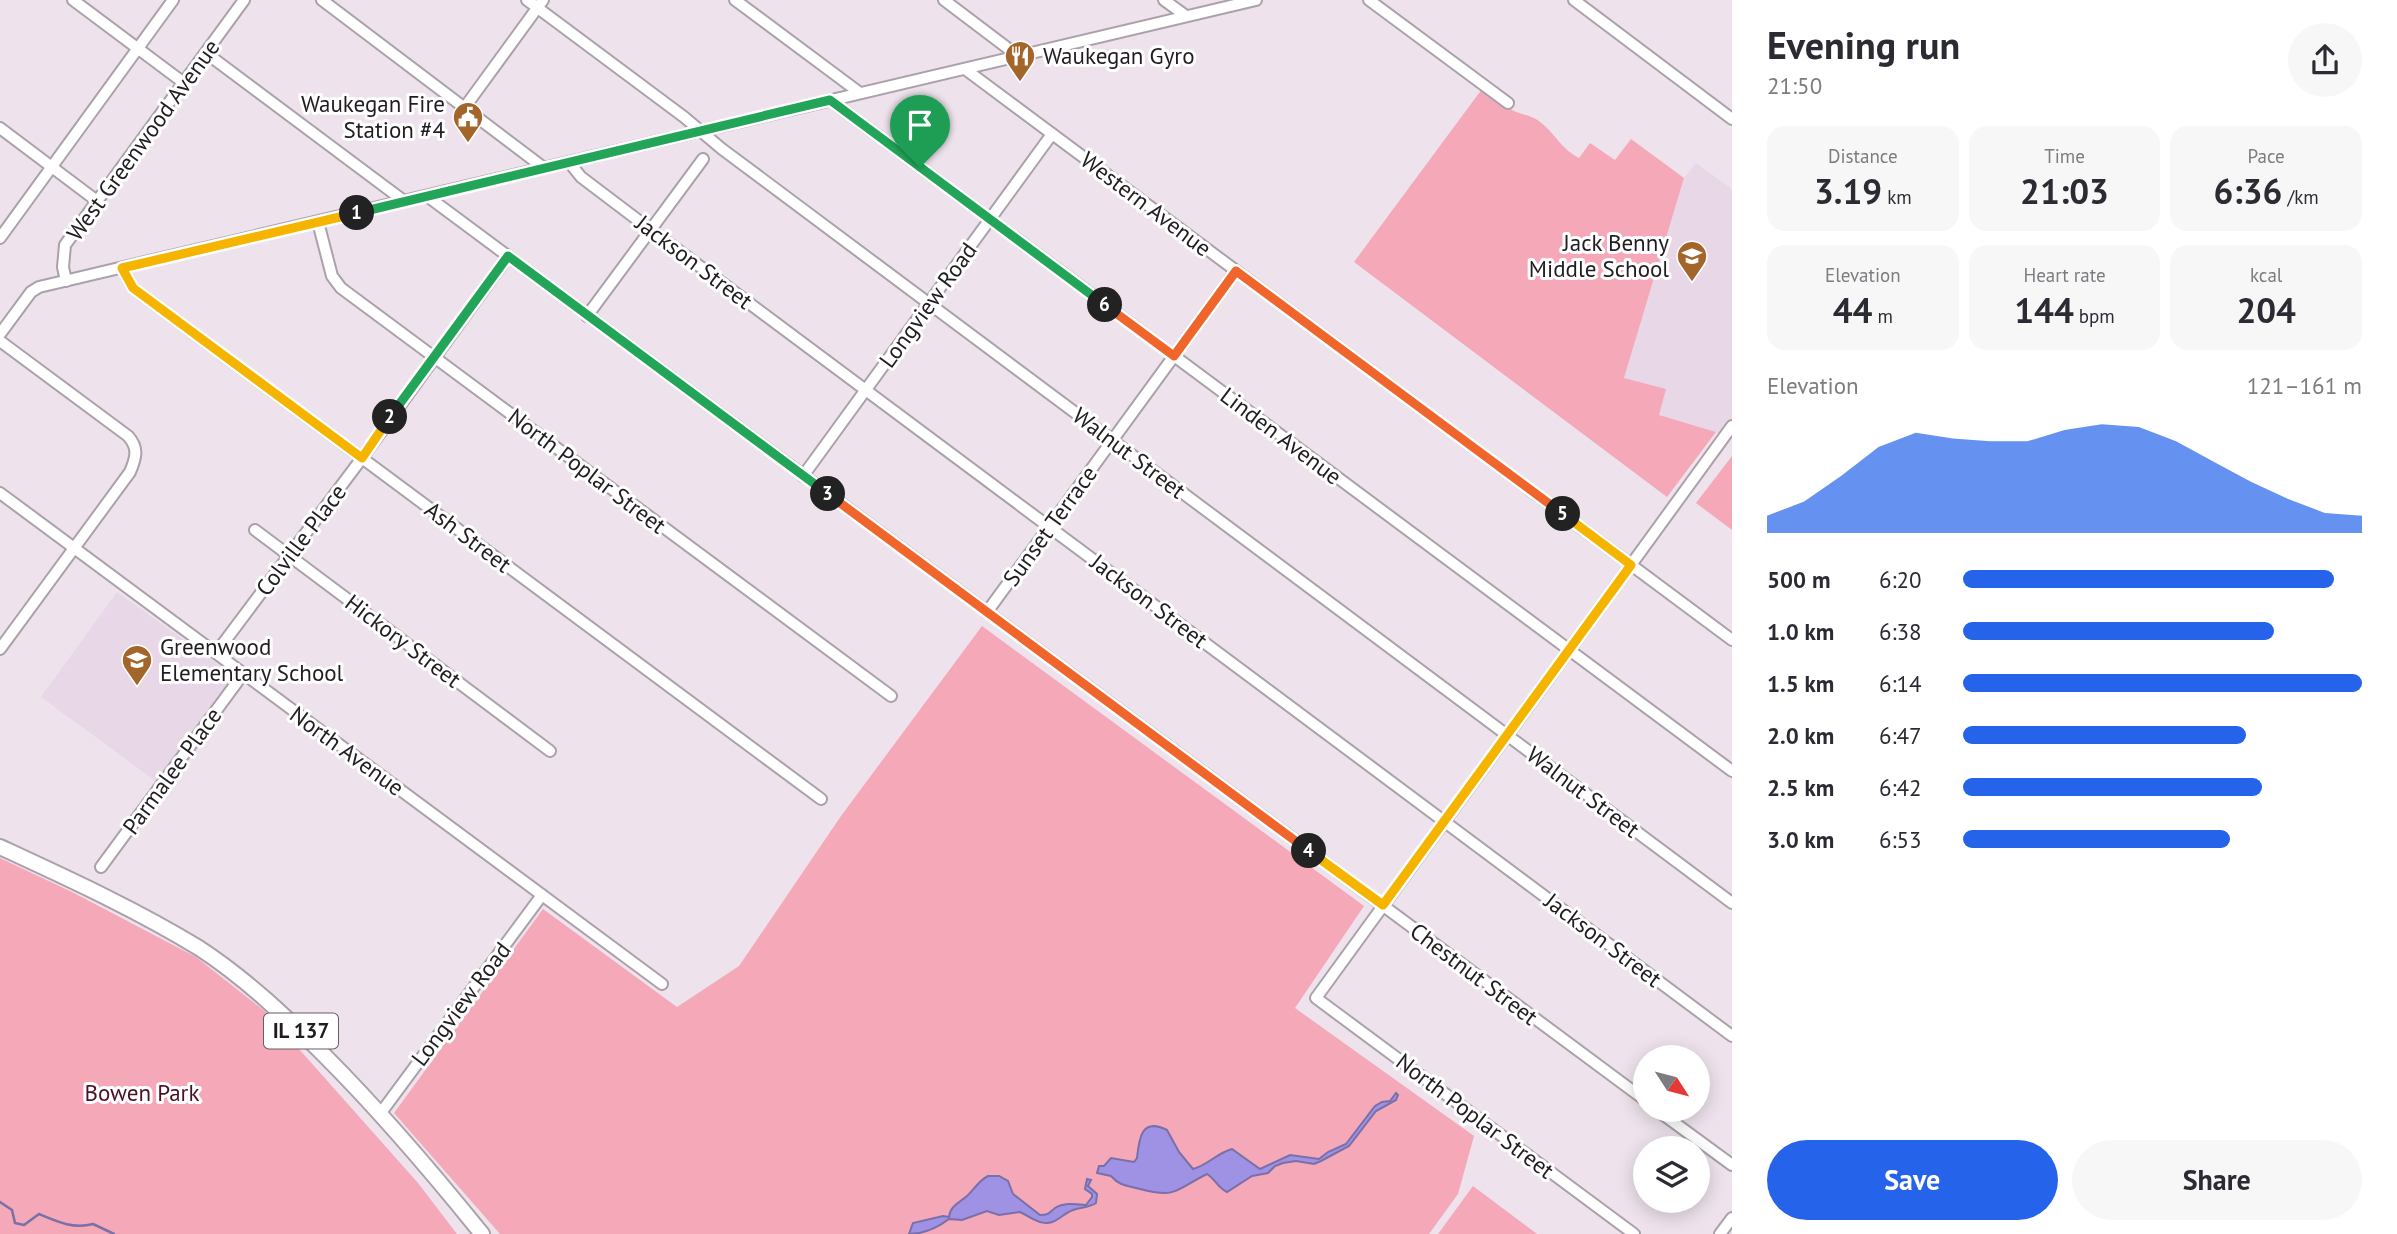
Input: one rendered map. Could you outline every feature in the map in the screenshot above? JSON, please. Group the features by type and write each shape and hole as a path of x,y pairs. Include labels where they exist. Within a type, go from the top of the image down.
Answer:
{"main road":[{"name":"IL 137","path":"0,847 121,904 200,949 276,1006 380,1114 439,1180 482,1234"}],"street":[{"path":"73,0 184,83"},
{"path":"0,238 173,0"},
{"name":"West Greenwood Avenue","path":"66,281 63,267 65,245 244,0"},
{"path":"322,0 544,168"},
{"name":"Walnut Street","path":"527,0 541,4 722,149 1732,903"},
{"path":"735,0 860,93"},
{"path":"944,0 1018,56"},
{"path":"1164,0 1186,16"},
{"path":"0,334 31,292 39,287 1256,0"},
{"path":"1369,0 1508,103"},
{"path":"1574,0 1732,119"},
{"path":"465,107 541,4"},
{"path":"206,52 404,201"},
{"name":"Western Avenue","path":"964,69 1732,640"},
{"name":"Linden Avenue","path":"830,100 1732,771"},
{"path":"0,128 97,201"},
{"name":"Longview Road","path":"803,476 1052,134"},
{"path":"587,316 703,159"},
{"name":"Jackson Street","path":"569,162 581,177 651,230 1732,1036"},
{"name":"Chestnut Street","path":"427,196 1633,1091"},
{"name":"North Poplar Street","path":"318,222 332,276 341,288 891,696"},
{"name":"Colville Place","path":"216,653 508,256"},
{"name":"Ash Street","path":"122,268 133,288 821,799"},
{"name":"Sunset Terrace","path":"987,612 1236,271"},
{"path":"0,314 10,321"},
{"path":"0,341 128,436 134,443 136,459 130,472 0,649"},
{"path":"1383,905 1732,426"},
{"name":"North Avenue","path":"0,493 662,984"},
{"name":"Hickory Street","path":"256,530 550,751"},
{"name":"Parmalee Place","path":"102,867 243,674"},
{"name":"Longview Road","path":"380,1114 542,895"},
{"name":"North Poplar Street","path":"1383,905 1316,998 1634,1234"},
{"path":"1673,1122 1732,1165"},
{"path":"1720,1234 1732,1218"}],"shaded area":[{"name":"Jack Benny Middle School","path":"1696,163 1732,189 1730,440 1716,432 1659,415 1624,378 1684,178"},
{"name":"Greenwood Elementary School","path":"117,592 234,676 157,782 41,697"},
{"path":"1396,1093 1396,1100 1376,1111 1349,1146 1314,1164 1296,1161 1275,1166 1268,1173 1252,1176 1227,1192 1207,1174 1176,1191 1162,1193 1124,1185 1111,1176 1097,1173 1099,1166 1104,1166 1111,1158 1134,1162 1143,1132 1152,1126 1167,1130 1179,1152 1193,1169 1232,1149 1260,1169 1290,1155 1319,1159 1346,1144 1375,1106 1390,1101"},
{"path":"988,1176 999,1176 1008,1181 1013,1194 1040,1215 1062,1205 1086,1205 1092,1197 1085,1189 1087,1179 1091,1180 1088,1186 1097,1194 1096,1203 1071,1211 1048,1223 1039,1222 1020,1212 999,1215 987,1211 962,1220 949,1219 930,1230 909,1234 913,1223 949,1217 953,1207"}],"green space":[{"path":"1482,89 1514,111 1539,121 1579,158 1590,143 1615,160 1631,139 1684,178 1624,378 1666,389 1659,415 1716,432 1667,497 1354,262"},
{"path":"1732,456 1732,530 1696,503"},
{"path":"982,626 1364,906 1295,1008 1474,1136 1458,1194 1429,1234 500,1234 394,1113 543,909 677,1007 739,966 841,816"},
{"name":"Bowen Park","path":"0,858 72,892 196,957 267,1013 418,1183 457,1234 0,1234"},
{"path":"1473,1186 1537,1234 1438,1234"}],"waterway":[{"path":"0,1202 12,1210 15,1223 24,1225 39,1214 72,1225 93,1224 114,1234"}],"place":[{"name":"Waukegan Gyro","path":"1020,83"},
{"name":"Waukegan Fire Station #4","path":"468,144"},
{"name":"Jack Benny Middle School","path":"1692,283"},
{"name":"Greenwood Elementary School","path":"137,687"}],"route":[{"path":"830,100 920,167 1174,356 1236,271 1631,565 1383,905 508,256 433,356 362,458 133,288 122,268 830,100"}]}
